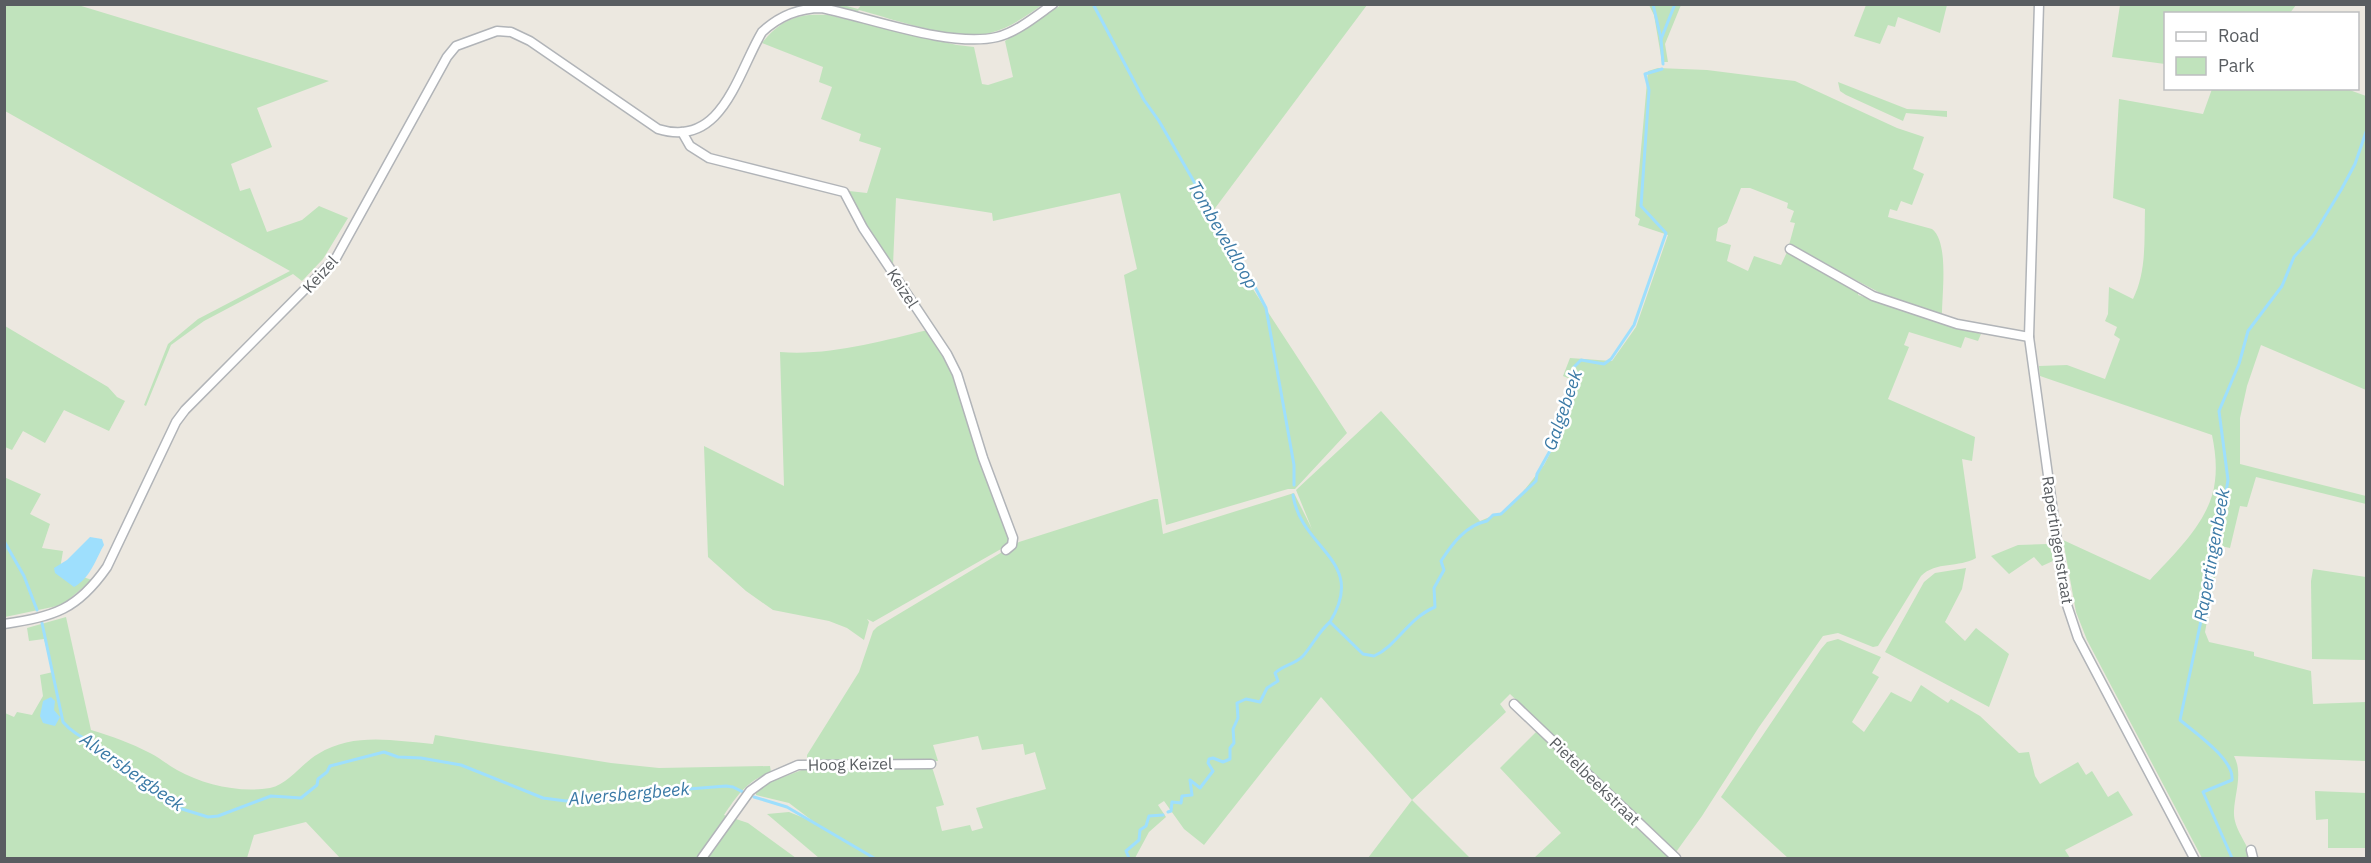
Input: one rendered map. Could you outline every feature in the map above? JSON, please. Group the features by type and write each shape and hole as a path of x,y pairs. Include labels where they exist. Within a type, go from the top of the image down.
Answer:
{"street":[{"path":"682,132 705,126 718,114 762,33 771,24 808,8 822,8 931,34 976,40 1006,33 1053,4"},
{"name":"Rapertingenstraat","path":"2039,4 2030,337 2063,589 2078,638 2194,858"},
{"name":"Keizel","path":"4,624 48,615 67,608 94,585 107,567 176,422 185,410 336,258 447,57 456,46 491,32 511,32 530,41 658,129 671,133 682,132 690,146 709,158 844,192 863,228 947,354 957,374 983,458 1013,538 1012,545 1006,550"},
{"path":"1791,249 1873,296 1957,324 2030,337"},
{"name":"Pietelbeekstraat","path":"1514,704 1676,858"},
{"name":"Hoog Keizel","path":"702,858 750,791 768,778 788,769 798,765 827,763 931,764"}],"green space":[{"path":"5,4 78,5 329,81 257,108 272,147 231,164 240,191 250,188 267,232 302,220 319,206 348,218 323,259 302,281 293,274 204,321 171,345 146,406 144,405 168,344 198,319 290,271 5,111"},
{"path":"862,4 1042,5 1004,28 976,35 943,32 859,10 857,12 826,5 843,5 858,9"},
{"path":"1866,4 1947,5 1940,33 1898,17 1895,27 1888,25 1880,44 1854,36"},
{"path":"2120,4 2296,5 2291,12 2164,12 2164,64 2112,57"},
{"path":"1061,5 1367,5 1207,219 1347,433 1295,489 1288,489 1166,525 1124,275 1137,269 1120,193 993,221 992,213 896,198 893,265 865,224 849,191 867,193 881,148 859,141 861,134 821,119 832,87 819,82 823,67 762,43 776,28 791,19 808,15 828,15 974,47 982,84 988,85 1013,77 1005,41"},
{"path":"1649,5 1681,5 1665,44 1668,62 1662,62 1654,15"},
{"path":"1658,68 1707,70 1795,81 1897,128 1924,137 1913,169 1924,174 1912,205 1901,201 1897,211 1890,209 1888,217 1932,229 1937,236 1943,256 1942,314 1888,297 1789,245 1795,223 1790,222 1794,211 1787,208 1788,203 1750,188 1741,188 1727,223 1718,228 1716,241 1731,245 1727,261 1748,271 1754,256 1781,265 1787,252 1859,291 1858,295 1981,334 1978,341 1965,337 1961,348 1909,332 1904,345 1909,347 1888,399 1975,437 1972,461 1962,459 1976,558 1934,568 1921,576 1878,646 1873,647 1838,633 1823,636 1676,852 1510,694 1500,704 1506,712 1412,800 1321,697 1204,845 1184,829 1164,801 1158,805 1166,817 1149,832 1135,858 819,858 767,814 789,812 814,822 789,803 756,795 756,791 762,785 807,768 932,767 944,805 936,807 942,831 970,825 972,831 983,828 976,808 1046,789 1035,752 1025,755 1023,744 982,750 978,736 933,745 938,761 807,759 807,755 859,672 873,631 1019,542 1154,499 1158,499 1163,534 1294,493 1312,529 1296,490 1381,411 1480,521 1502,512 1518,498 1544,465 1556,442 1577,382 1563,376 1570,358 1612,361 1636,327 1668,235 1638,225 1640,219 1635,216 1648,71"},
{"path":"1838,82 1907,109 1947,111 1947,117 1906,113 1903,121 1846,95 1840,91"},
{"path":"2212,90 2350,90 2366,96 2366,390 2261,345 2247,386 2240,418 2240,464 2366,496 2366,504 2256,477 2247,507 2240,506 2230,548 2221,546 2205,632 2209,642 2254,652 2254,656 2311,671 2313,704 2366,702 2366,761 2234,756 2238,776 2234,817 2251,858 2202,858 2087,640 2076,612 2063,540 2150,580 2190,535 2207,509 2216,475 2212,435 2040,376 2039,366 2067,365 2105,379 2120,339 2114,335 2117,327 2105,321 2108,314 2109,287 2133,299 2141,277 2145,209 2113,198 2119,99 2203,114"},
{"path":"5,326 108,387 117,397 125,401 109,431 64,410 45,443 23,431 12,450 5,447"},
{"path":"928,330 956,379 1008,534 1008,545 873,622 867,619 869,622 864,640 847,628 829,621 773,610 746,591 708,557 704,446 784,486 780,352 836,350"},
{"path":"4,477 41,494 30,514 50,524 42,548 63,551 60,569 92,580 62,605 5,617"},
{"path":"2047,544 2051,546 2053,561 2042,566 2034,557 2009,574 1991,556 2018,545"},
{"path":"1966,568 1962,589 1945,622 1965,641 1976,628 2009,654 1989,707 1885,652 1924,582 1935,573"},
{"path":"2313,569 2366,577 2366,660 2312,659 2311,581"},
{"path":"66,617 91,730 143,749 177,770 210,784 246,789 270,788 277,786 312,758 332,747 360,740 433,744 435,735 611,763 659,768 770,766 771,772 744,789 724,815 748,823 796,858 340,858 306,822 254,835 247,858 5,858 5,713 14,717 17,712 32,715 43,696 40,675 53,672 44,639 29,641 27,628"},
{"path":"1838,639 1881,657 1872,673 1879,677 1852,722 1864,732 1891,692 1911,702 1921,685 1948,703 1951,699 1980,716 2019,753 2029,752 2035,776 2040,784 2078,762 2086,775 2092,771 2108,797 2118,791 2133,815 2065,850 2070,858 1788,858 1721,797 1821,649 1827,642"},
{"path":"1538,730 1672,858 1534,858 1561,833 1500,768"},
{"path":"2315,791 2366,793 2366,848 2328,848 2328,819 2316,820"},
{"path":"1412,800 1470,858 1368,858"}],"water":[{"path":"90,537 102,539 104,545 89,573 74,587 55,573 54,568 67,560"},
{"path":"51,697 55,701 54,710 60,717 55,726 43,723 40,716 43,701"}],"waterway":[{"name":"Tombeveldloop","path":"1093,4 1144,100 1159,121 1219,225 1227,249 1255,287 1266,308 1294,465 1294,485"},
{"name":"Galgebeek","path":"1653,4 1661,39 1663,64"},
{"path":"1661,39 1675,4"},
{"name":"Galgebeek","path":"1168,812 1171,811 1172,802 1181,803 1182,796 1192,795 1190,780 1200,788 1213,771 1208,763 1209,759 1213,758 1223,762 1230,759 1230,748 1234,743 1233,729 1238,718 1237,703 1246,699 1260,702 1267,688 1278,681 1275,673 1303,656 1330,622 1363,654 1374,656 1382,651 1417,618 1435,607 1434,588 1444,570 1441,561 1455,542 1472,527 1487,521 1493,515 1501,514 1536,481 1537,474 1551,449 1557,428 1564,418 1563,406 1571,391 1574,367 1581,360 1604,364 1611,359 1634,325 1666,233 1641,206 1649,90 1645,74 1662,69"},
{"name":"Rapertingenbeek","path":"2232,858 2203,792 2232,780 2231,772 2221,755 2180,720 2217,545 2228,480 2219,411 2239,364 2248,331 2282,286 2294,257 2313,236 2341,190 2355,164 2366,132"},
{"name":"Tombeveldloop","path":"1293,495 1298,514 1337,569 1341,584 1340,601 1330,622"},
{"name":"Alversbergbeek","path":"4,541 24,576 37,610"},
{"name":"Alversbergbeek","path":"42,623 63,722 75,733 99,746 125,768 142,775 149,781 150,786 182,809 208,817 218,816 271,796 301,798 317,785 318,779 327,772 330,766 384,752 398,757 421,758 461,765 543,798 566,801 726,786 743,792"},
{"name":"Alversbergbeek","path":"754,797 787,807 874,858"},
{"name":"Galgebeek","path":"1129,858 1126,851 1139,840 1140,830 1146,826 1149,816 1163,815"}]}
